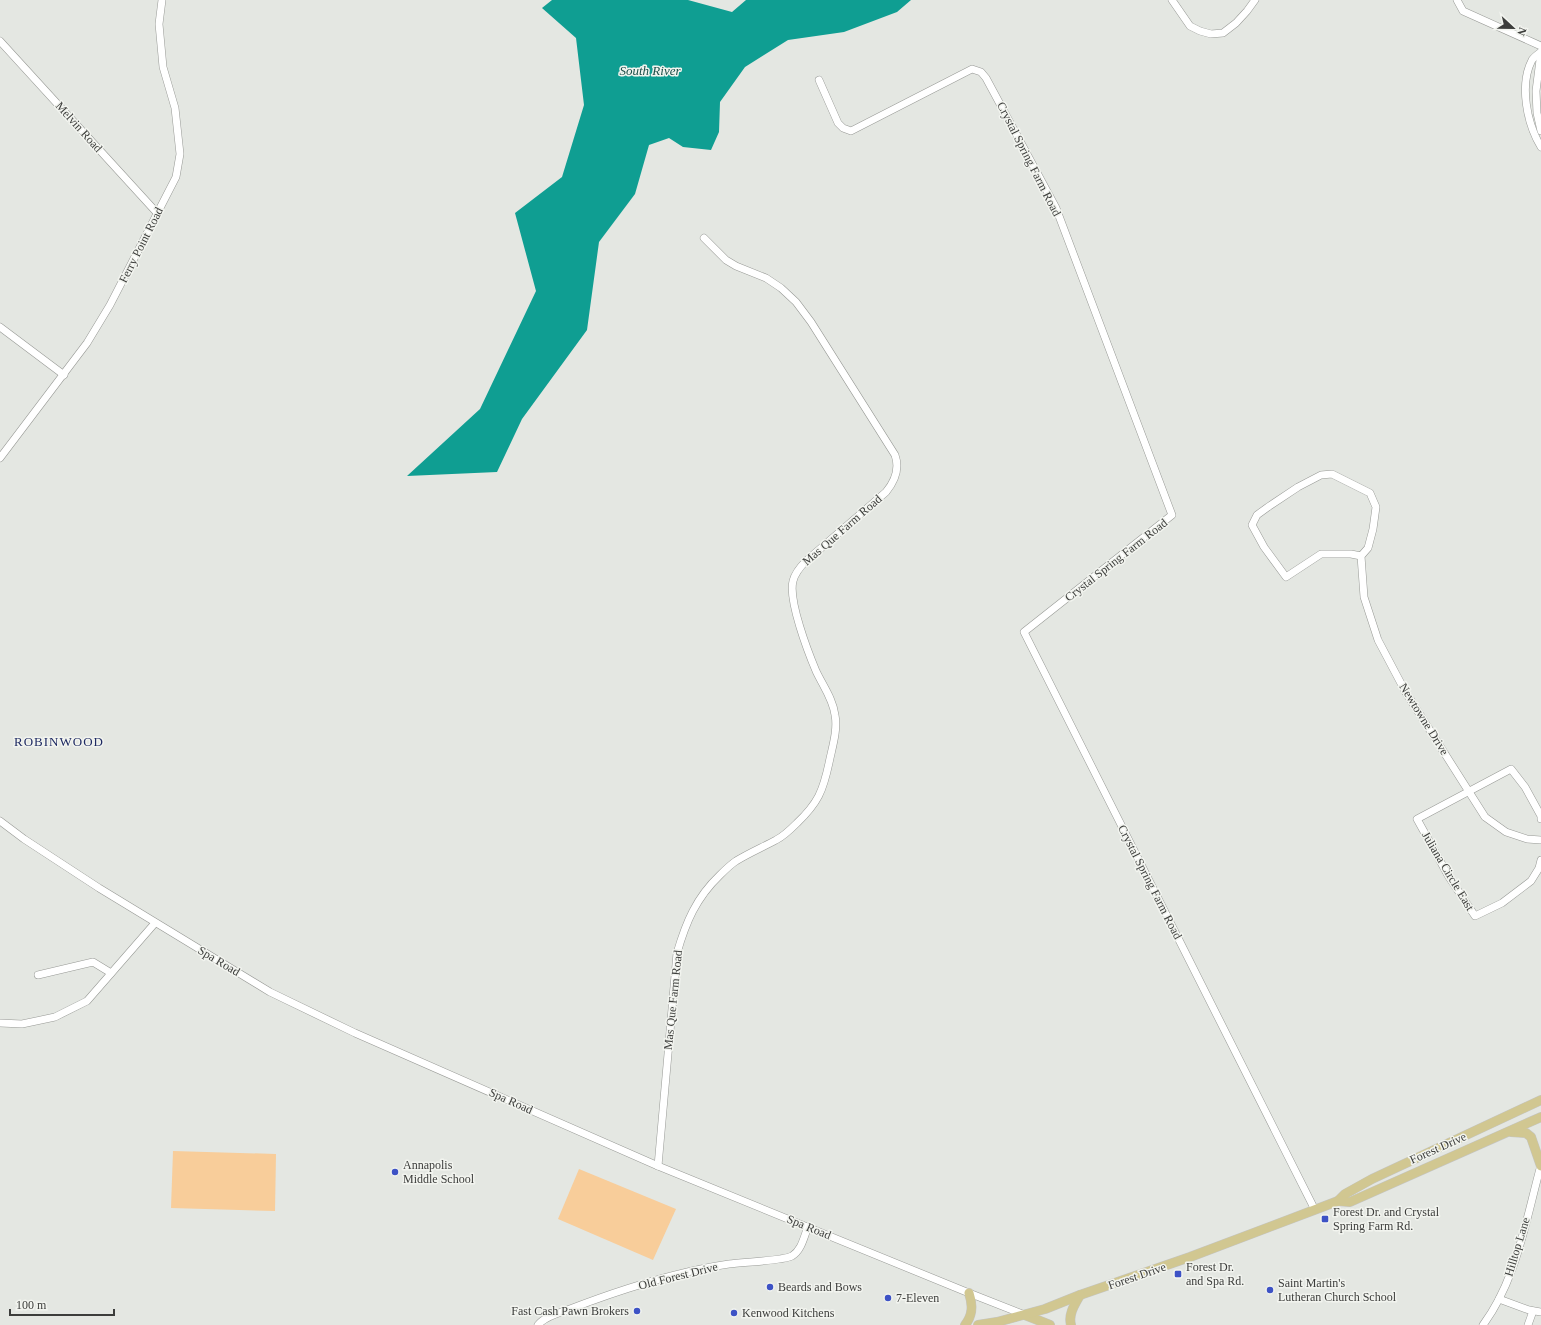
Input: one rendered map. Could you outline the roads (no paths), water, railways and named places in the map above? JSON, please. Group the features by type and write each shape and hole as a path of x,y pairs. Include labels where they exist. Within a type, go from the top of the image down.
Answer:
{"main road":[{"name":"Forest Drive","path":"1338,1202 1345,1194 1372,1179 1541,1100"},
{"name":"Forest Drive","path":"978,1325 1026,1315 1045,1309 1315,1210 1338,1202 1350,1202 1541,1117"},
{"path":"1508,1132 1526,1133 1532,1137 1541,1166"},
{"path":"965,1325 972,1311 972,1302 969,1293"},
{"path":"1070,1325 1072,1309 1080,1295"},
{"name":"Spa Road","path":"1026,1315 1050,1325"}],"street":[{"name":"Ferry Point Road","path":"0,458 87,343 110,305 176,178 180,154 175,108 163,67 159,24 162,0"},
{"path":"1172,0 1190,26 1211,34 1222,33 1236,23 1248,11 1255,0"},
{"path":"1457,0 1463,11 1541,46"},
{"name":"Melvin Road","path":"0,41 158,214"},
{"path":"1541,52 1536,91 1537,113 1541,131"},
{"path":"1541,52 1532,59 1528,71 1526,94 1528,115 1536,138 1541,147"},
{"name":"Crystal Spring Farm Road","path":"818,80 838,123 843,128 851,131 972,69 981,72 986,78 1056,208 1172,515 1024,632 1315,1210"},
{"name":"Mas Que Farm Road","path":"658,1166 677,953 688,920 707,889 726,870 736,861 778,839 791,830 808,812 816,802 821,792 827,772 835,733 836,716 828,695 816,671 792,600 793,580 800,567 806,561 886,492 896,477 897,466 895,455 854,388 811,322 796,302 781,288 766,278 736,266 726,260 704,238"},
{"path":"0,327 64,375"},
{"name":"Newtowne Drive","path":"1362,556 1351,554 1321,554 1286,577 1264,547 1252,525 1257,515 1298,486 1321,474 1332,474 1370,493 1376,507 1368,548 1362,556 1364,597 1378,640 1405,691 1485,817 1506,832 1527,839 1541,840"},
{"path":"1470,792 1511,769 1525,787 1541,816 1541,819"},
{"name":"Juliana Circle East","path":"1470,792 1417,819 1449,877 1475,916 1502,903 1531,880 1539,868 1541,860"},
{"name":"Spa Road","path":"0,821 24,840 155,923 270,992 362,1036 658,1166 1026,1315"},
{"path":"0,1023 22,1024 54,1017 87,1001 155,923"},
{"path":"38,975 93,962 111,974"},
{"name":"Hilltop Lane","path":"1483,1325 1499,1299 1513,1264 1541,1166"},
{"name":"Old Forest Drive","path":"538,1325 547,1318 603,1296 675,1275 708,1267 787,1258 797,1252 808,1227"},
{"path":"1499,1299 1533,1311 1541,1312"},
{"path":"1528,1325 1533,1311"}],"water":[{"name":"South River","path":"552,0 688,0 732,12 746,0 911,0 897,12 844,32 788,40 745,67 720,102 719,132 711,150 683,147 669,138 649,145 635,194 599,242 587,330 522,419 497,472 407,476 480,409 536,291 515,213 562,177 584,105 576,38 542,8"}],"place":[{"name":"Annapolis Middle School","path":"395,1172"},
{"name":"Forest Dr. and Crystal Spring Farm Rd.","path":"1325,1219"},
{"name":"Forest Dr. and Spa Rd.","path":"1178,1274"},
{"name":"Beards and Bows","path":"770,1287"},
{"name":"Saint Martin's Lutheran Church School","path":"1270,1290"},
{"name":"7-Eleven","path":"888,1298"},
{"name":"Fast Cash Pawn Brokers","path":"637,1311"},
{"name":"Kenwood Kitchens","path":"734,1313"}],"district":[{"name":"ROBINWOOD","path":"59,741"}]}
